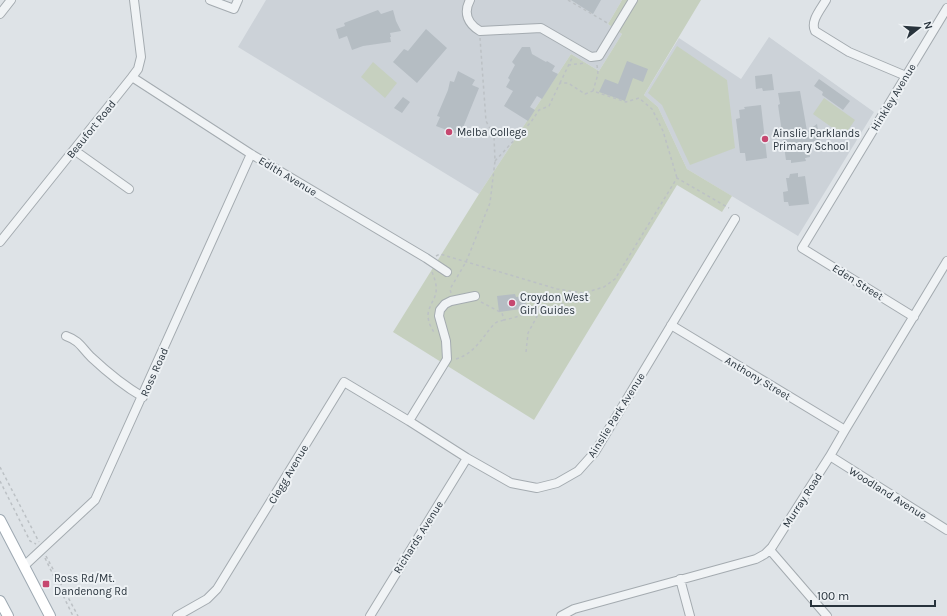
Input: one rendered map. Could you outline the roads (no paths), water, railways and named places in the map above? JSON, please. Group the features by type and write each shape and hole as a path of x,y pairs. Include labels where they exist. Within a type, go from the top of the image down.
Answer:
{"main road":[{"path":"0,520 50,616"},
{"path":"0,601 8,616"}],"street":[{"path":"0,14 11,0"},
{"name":"Beaufort Road","path":"0,242 138,69 141,57 134,0"},
{"path":"210,0 234,9 238,0"},
{"path":"470,0 466,7 467,17 473,27 480,31 540,28 591,57 599,56 633,0"},
{"path":"826,0 813,23 815,31 849,52 906,76"},
{"name":"Hinkley Avenue","path":"802,248 947,8"},
{"name":"Edith Avenue","path":"132,77 251,154 447,272"},
{"path":"74,150 129,189"},
{"name":"Ross Road","path":"24,566 95,500 143,397 251,154"},
{"name":"Ainslie Park Avenue","path":"409,421 467,458 511,483 537,488 557,483 578,471 595,452 735,219"},
{"name":"Eden Street","path":"802,248 914,316"},
{"name":"Murray Road","path":"560,616 574,609 756,559 770,550 830,456 844,430 947,261"},
{"path":"409,421 447,359 446,342 439,316 440,310 445,304 451,301 475,296"},
{"name":"Anthony Street","path":"671,325 844,430"},
{"path":"66,336 76,340 91,357 109,373 127,388 143,397"},
{"name":"Clegg Avenue","path":"177,616 207,599 217,589 344,382 409,421"},
{"name":"Woodland Avenue","path":"830,456 947,530"},
{"name":"Richards Avenue","path":"370,616 467,458"},
{"path":"770,550 827,616"},
{"path":"680,579 690,616"}],"place":[{"name":"Melba College","path":"449,132"},
{"name":"Ainslie Parklands Primary School","path":"765,139"},
{"name":"Croydon West Girl Guides","path":"512,303"},
{"name":"Ross Rd/Mt. Dandenong Rd","path":"46,584"}]}
